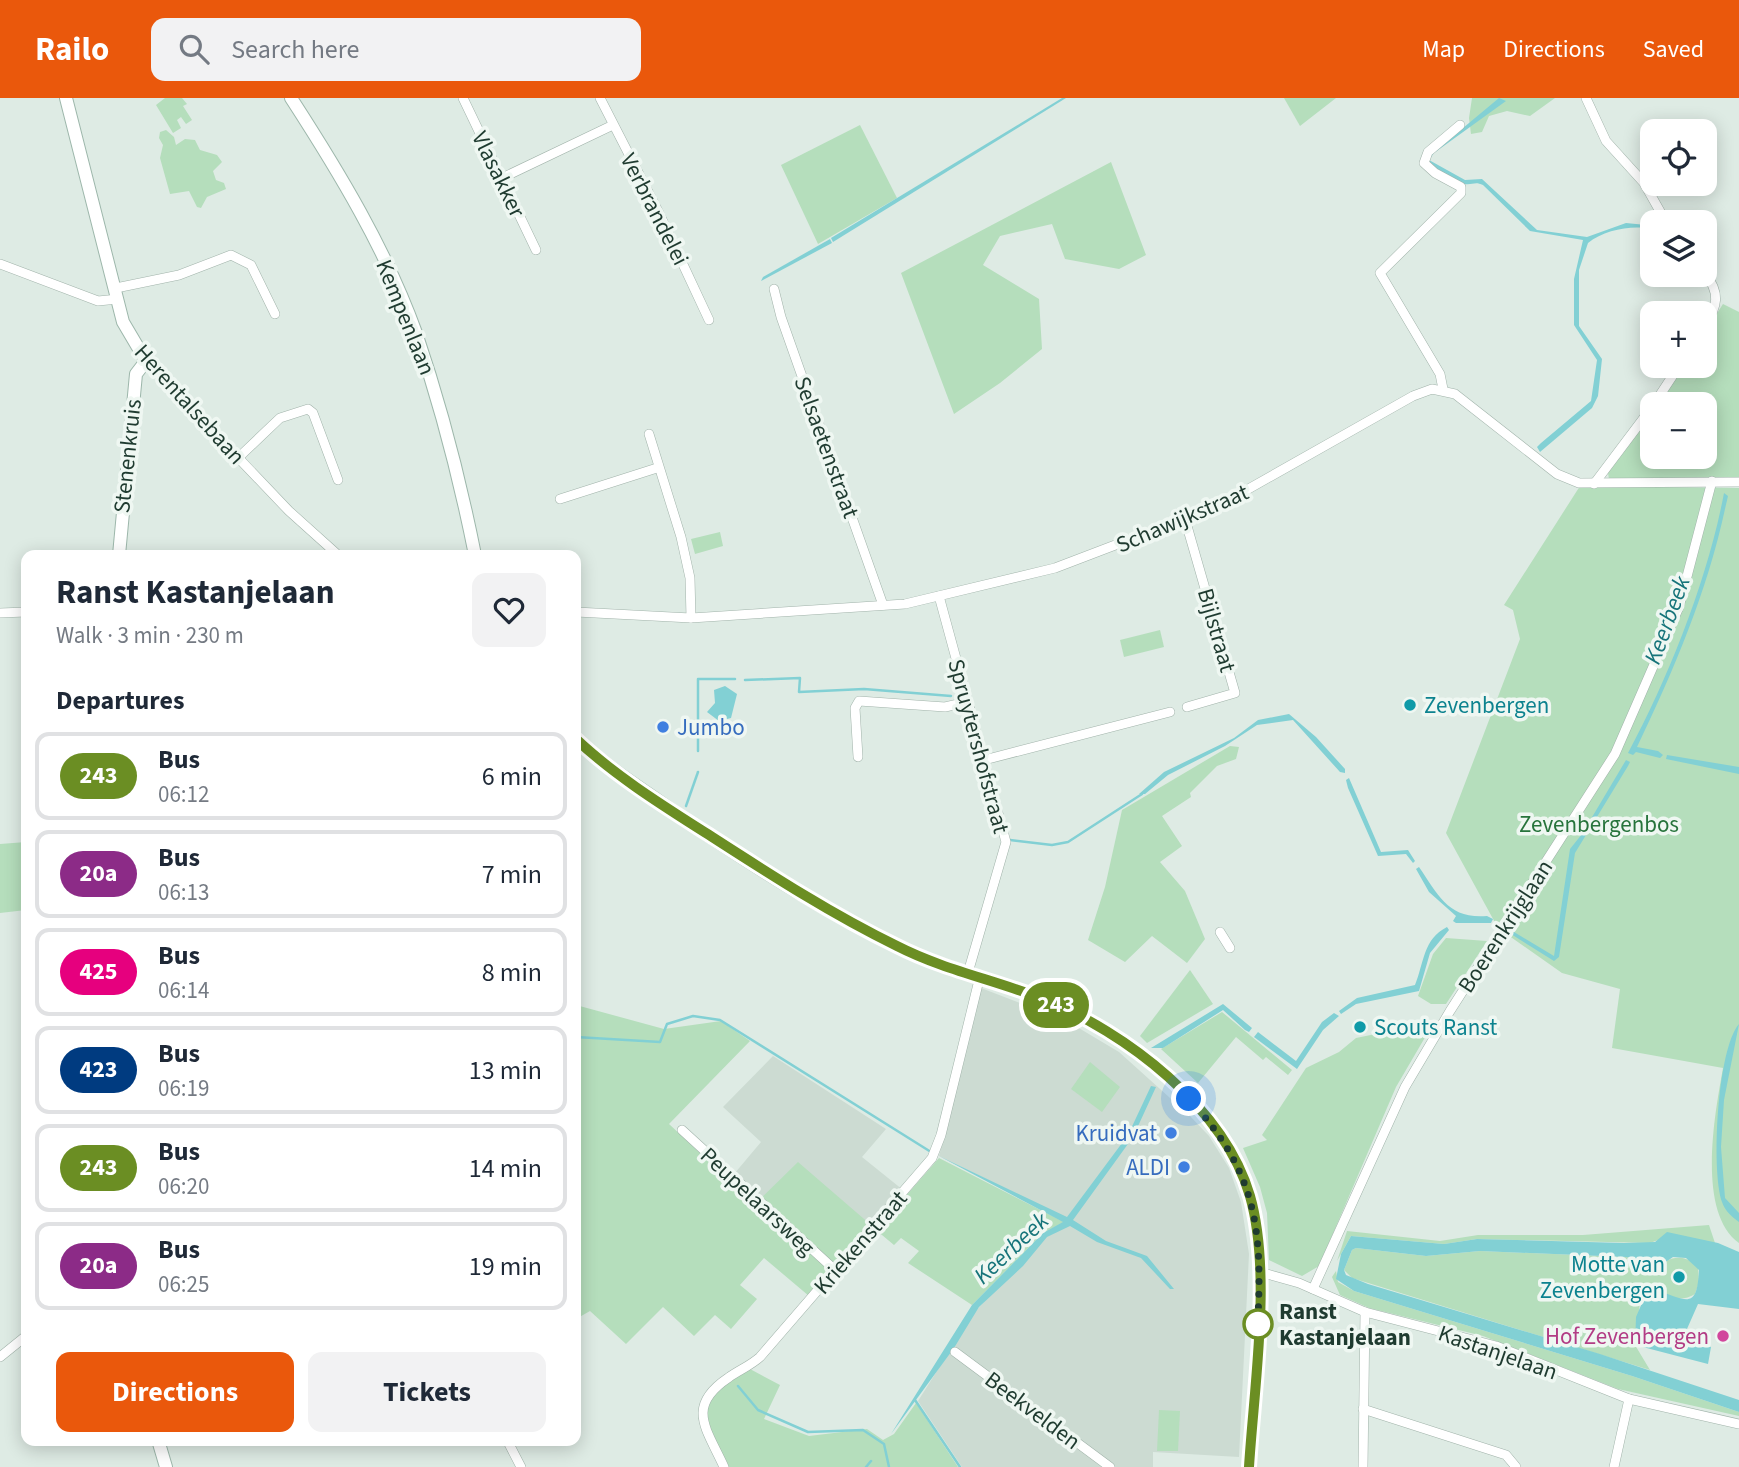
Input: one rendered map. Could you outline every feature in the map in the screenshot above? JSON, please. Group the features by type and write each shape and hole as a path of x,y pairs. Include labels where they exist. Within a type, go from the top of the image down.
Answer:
{"main road":[{"name":"Herentalsebaan","path":"66,98 126,330 146,361"},
{"name":"Kempenlaan","path":"291,98 353,200 387,265 415,331 458,474 474,550"},
{"name":"Stenenkruis","path":"118,550 136,374 146,361"},
{"path":"581,743 614,771 752,863 897,946 973,978 1032,995 1083,1017 1127,1045 1189,1099 1225,1142 1244,1178 1255,1217 1260,1272 1249,1467"},
{"path":"160,1446 166,1467"}],"street":[{"name":"Vlasakker","path":"463,98 536,250"},
{"name":"Verbrandelei","path":"600,98 659,213 709,320"},
{"path":"1586,98 1606,141 1644,183 1659,210"},
{"path":"502,178 613,125"},
{"path":"1460,125 1428,152 1424,163 1435,173 1461,187 1461,193 1380,273 1440,374 1443,389 1455,394 1566,479 1594,484 1739,482"},
{"path":"0,264 98,302 231,255 251,265 275,314"},
{"path":"1712,287 1718,299 1717,303"},
{"name":"Selsaetenstraat","path":"774,289 781,317 883,605"},
{"name":"Herentalsebaan","path":"146,361 289,511 332,550"},
{"name":"Schawijkstraat","path":"581,612 691,618 883,605 939,596 1066,564 1185,519 1267,481 1413,396 1443,389"},
{"path":"238,458 279,418 309,409 313,413 338,480"},
{"path":"1594,484 1640,423"},
{"path":"649,434 657,468 681,537 690,578 691,618"},
{"path":"560,499 657,468"},
{"name":"Boerenkrijglaan","path":"1313,1289 1405,1087 1450,1011 1615,754 1679,607 1712,481"},
{"name":"Bijlstraat","path":"1185,519 1235,693 1186,707"},
{"name":"Spruytershofstraat","path":"939,596 1006,842 973,978"},
{"path":"0,613 21,612"},
{"path":"858,757 855,708 859,701 945,707 967,702"},
{"path":"984,760 1170,712"},
{"path":"1220,932 1230,948"},
{"name":"Kriekenstraat","path":"724,1467 702,1416 705,1399 726,1379 760,1357 836,1271 937,1148 973,978"},
{"name":"Peupelaarsweg","path":"682,1130 836,1271"},
{"name":"Kastanjelaan","path":"1260,1272 1313,1289 1365,1312 1496,1346 1629,1399 1739,1424"},
{"path":"1363,1467 1365,1312"},
{"path":"0,1357 21,1340"},
{"name":"Beekvelden","path":"955,1352 1110,1467"},
{"path":"1614,1467 1629,1399"},
{"path":"1363,1409 1506,1455 1516,1467"},
{"path":"510,1446 521,1467"}],"shaded area":[{"path":"981,988 1067,1021 1119,1052 1209,1136 1229,1168 1241,1202 1249,1254 1239,1457 1153,1452 1153,1467 962,1467 918,1401 973,1314 1062,1216 939,1156"},
{"path":"773,1056 886,1129 862,1157 903,1190 874,1227 759,1201 755,1204 729,1180 761,1142 723,1107"}],"green space":[{"path":"165,98 182,98 187,104 183,106 192,120 186,124 181,117 177,120 181,128 173,133 156,105"},
{"path":"1284,98 1336,98 1300,126"},
{"path":"1472,98 1555,98 1530,116 1507,111 1489,116 1482,132 1471,134 1469,118"},
{"path":"860,125 897,198 818,244 781,165"},
{"path":"166,130 174,137 176,145 185,139 195,140 200,150 217,155 222,162 213,171 216,180 224,183 226,189 207,197 201,208 197,207 189,191 170,194 160,158 163,145 159,138 160,132"},
{"path":"1111,162 1146,255 1119,269 1065,259 1052,224 1000,236 983,265 1039,299 1042,349 1000,383 954,414 901,273"},
{"path":"1723,304 1739,312 1739,477 1609,479 1608,473 1640,428 1640,469 1717,469 1717,392 1665,392 1674,378 1717,378 1717,313"},
{"name":"Zevenbergenbos","path":"1580,486 1739,488 1739,1243 1726,1228 1717,1209 1713,1186 1713,1135 1723,1068 1612,1048 1620,989 1562,973 1498,928 1446,833 1520,639 1513,610 1504,605"},
{"path":"720,532 723,546 695,554 691,539"},
{"path":"1160,630 1164,647 1124,657 1120,640"},
{"path":"1230,746 1239,747 1236,759 1217,766 1190,793 1191,797 1162,816 1182,846 1160,862 1185,891 1205,939 1187,963 1152,936 1125,962 1088,940 1105,887 1122,810"},
{"path":"21,842 21,911 0,913 0,844"},
{"path":"1446,938 1487,941 1446,1004 1431,1004 1418,996 1433,954"},
{"path":"1190,970 1213,1004 1147,1043 1140,1036"},
{"path":"581,1006 664,1029 721,1021 750,1041 669,1124 755,1204 798,1162 871,1225 809,1296 764,1258 740,1285 757,1299 731,1329 715,1315 694,1336 663,1307 626,1344 590,1311 581,1316"},
{"path":"1222,1012 1292,1070 1288,1075 1266,1057 1263,1060 1236,1037 1198,1083 1161,1049"},
{"path":"1434,1022 1396,1087 1319,1266 1302,1276 1269,1260 1267,1213 1260,1187 1243,1148 1267,1140 1262,1135 1306,1068 1339,1052 1356,1038"},
{"path":"1090,1062 1120,1087 1102,1112 1071,1089"},
{"path":"939,1158 1064,1222 1043,1233 972,1305 908,1263 919,1251 901,1238 894,1245 876,1230"},
{"path":"1709,1225 1715,1243 1672,1235 1650,1243 1477,1239 1444,1244 1351,1236 1337,1261 1347,1231 1440,1241 1478,1235 1583,1235"},
{"path":"1356,1248 1426,1256 1480,1251 1626,1257 1636,1259 1655,1270 1670,1259 1681,1258 1698,1266 1699,1282 1695,1294 1690,1297 1674,1298 1652,1292 1640,1302 1635,1345 1650,1370 1352,1278 1344,1270 1352,1250"},
{"path":"1336,1271 1338,1282 1354,1291 1632,1376 1739,1412 1739,1416 1618,1389 1483,1336 1369,1308 1340,1295 1332,1277"},
{"path":"750,1369 780,1385 764,1419 809,1436 867,1429 883,1440 894,1434 916,1403 958,1467 726,1467 705,1417 705,1405 718,1389"},
{"path":"1159,1410 1180,1411 1178,1451 1157,1451"}],"water":[{"path":"1066,98 833,242 831,238"},
{"path":"1499,98 1506,101 1434,153 1429,160 1465,180 1482,179 1537,230 1587,237 1626,223 1640,224 1640,228 1608,232 1588,243 1579,270 1579,326 1602,359 1598,396 1592,408 1540,452 1537,447 1541,443 1591,401 1597,360 1574,325 1574,279 1583,240 1530,231 1483,185 1454,181 1438,171 1427,158"},
{"path":"830,239 832,243 761,281 763,277"},
{"path":"1724,493 1728,496 1718,540 1699,600 1664,689 1637,747 1658,751 1663,755 1660,758 1636,752 1633,755 1628,753 1672,660 1697,593"},
{"path":"725,686 737,694 731,718 719,721 707,712 715,703 714,690"},
{"path":"1289,714 1316,737 1345,769 1345,773 1340,772 1293,720 1257,725 1225,746 1168,775 1145,794 1139,794 1164,772 1234,738 1258,720"},
{"path":"1667,755 1739,767 1739,774 1666,759"},
{"path":"1626,760 1630,762 1628,766 1575,853 1559,957 1554,961 1511,934 1514,932 1554,956 1570,849 1582,834"},
{"path":"1349,778 1381,852 1408,850 1415,861 1413,863 1406,854 1378,856 1348,788 1346,780"},
{"path":"1419,867 1446,904 1463,914 1487,916 1493,919 1491,923 1453,921 1456,916 1429,892 1416,869"},
{"path":"1447,927 1449,930 1430,953 1419,991 1356,1004 1341,1014 1339,1011 1357,998 1415,985 1425,952 1433,938"},
{"path":"1223,1004 1252,1028 1249,1032 1223,1010 1163,1048 1151,1048"},
{"path":"1334,1013 1339,1016 1323,1030 1297,1069 1254,1037 1258,1032 1296,1061 1322,1022"},
{"path":"1739,1024 1724,1100 1721,1147 1725,1198 1739,1213 1739,1222 1729,1214 1722,1202 1717,1138 1721,1083 1732,1038"},
{"path":"1151,1086 1156,1087 1133,1137 1073,1220 1106,1241 1147,1256 1174,1289 1170,1289 1141,1258 1097,1242 1070,1226 1047,1237 1023,1266 979,1307 954,1348 891,1434 972,1305 1043,1233 1063,1222 939,1156 1067,1217 1128,1135"},
{"path":"1667,1232 1718,1243 1739,1252 1739,1309 1698,1304 1683,1338 1711,1347 1708,1364 1635,1345 1636,1317 1645,1296 1659,1291 1689,1299 1696,1291 1699,1270 1686,1258 1673,1257 1651,1272 1636,1259 1626,1257 1480,1251 1426,1256 1356,1248 1352,1250 1344,1270 1346,1275 1368,1284 1600,1354 1739,1400 1739,1412 1632,1376 1354,1291 1336,1279 1341,1254 1351,1236 1444,1244 1477,1239 1624,1243 1655,1242"}],"waterway":[{"path":"745,680 800,678 799,692 864,689 951,696"},
{"path":"698,725 698,679 735,679"},
{"path":"698,734 698,751"},
{"path":"686,806 698,772"},
{"path":"1010,840 1052,845 1068,842 1142,794"},
{"path":"581,1037 660,1042 667,1024 693,1016 720,1020 931,1152"},
{"path":"738,1386 758,1410 808,1432 863,1430 884,1444 889,1467"},
{"path":"915,1400 960,1467"},
{"name":"Keerbeek","path":"866,1467 871,1461"}],"bus line":[{"name":"243","path":"581,743 614,771 685,820 865,929 919,957 967,976 1032,995 1101,1027 1154,1067 1213,1124 1235,1158 1244,1178 1255,1217 1260,1254 1249,1467"}],"place":[{"name":"Zevenbergen","path":"1410,705"},
{"name":"Jumbo","path":"663,727"},
{"name":"Scouts Ranst","path":"1360,1027"},
{"name":"Kruidvat","path":"1171,1133"},
{"name":"ALDI","path":"1184,1167"},
{"name":"Motte van Zevenbergen","path":"1679,1277"},
{"name":"Ranst Kastanjelaan","path":"1258,1324"},
{"name":"Hof Zevenbergen","path":"1723,1336"}],"route":[{"path":"1189,1099 1213,1124 1235,1158 1250,1197 1260,1254 1257,1334 1258,1324"}]}
